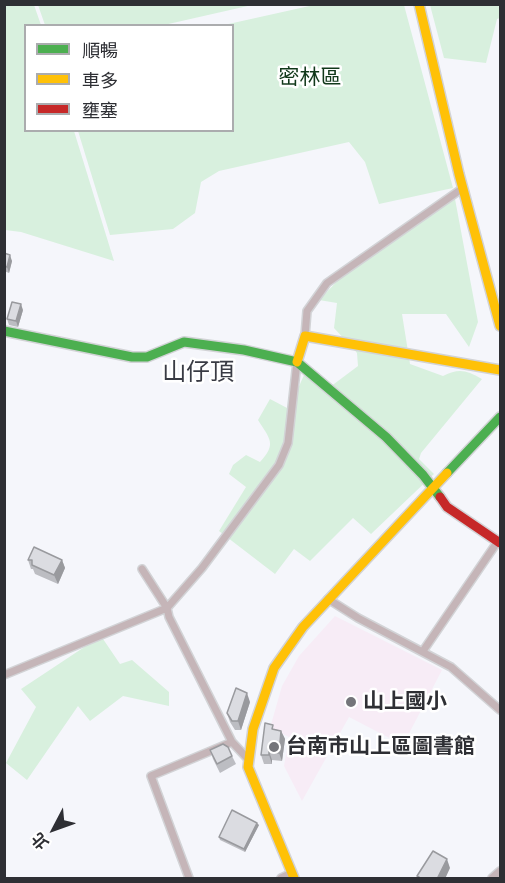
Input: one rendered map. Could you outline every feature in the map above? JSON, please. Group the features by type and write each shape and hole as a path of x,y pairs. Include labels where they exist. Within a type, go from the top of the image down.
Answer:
{"main road":[{"path":"419,4 501,326"},
{"path":"4,331 132,357 147,357 184,342 244,350 297,362 386,437 433,488 447,507 499,542"},
{"path":"297,362 304,336 501,370"},
{"path":"293,876 256,790 247,758 253,729 274,668 291,640 328,599 501,417"}],"street":[{"path":"304,336 307,311 327,283 464,188"},
{"path":"4,675 167,609 202,568 279,465 288,443 297,362"},
{"path":"423,651 499,542"},
{"path":"142,569 167,609 232,742 247,758"},
{"path":"328,599 464,676 487,701 501,710"},
{"path":"189,879 151,777 232,742"},
{"path":"492,879 501,871"},
{"path":"281,879 293,876"}],"shaded area":[{"name":"山上國小","path":"335,616 442,670 403,745 349,717 302,801 284,766 289,737 270,728 282,686 299,656"}],"green space":[{"path":"38,4 252,5 168,24 45,24"},
{"path":"4,5 34,5 41,24 24,24 24,132 74,132 114,261 21,232 5,230"},
{"name":"密林區","path":"314,5 404,5 453,188 379,204 365,162 349,142 219,171 201,182 195,213 173,229 110,235 78,132 234,132 234,24 228,24"},
{"path":"430,5 500,5 500,18 497,19 486,63 444,58"},
{"path":"455,199 478,322 469,347 446,314 402,314 410,364 443,376 462,371 482,379 421,453 419,459 434,474 371,534 353,518 310,561 294,549 275,574 219,531 246,487 229,474 233,465 246,455 260,462 269,451 270,441 258,420 270,399 289,409 304,375 326,390 358,366 357,353 334,328 337,303 319,300 346,272 443,203"},
{"path":"101,636 120,664 132,660 169,692 169,706 123,696 90,721 78,706 27,780 6,763 36,707 21,689"}],"building":[{"path":"4,253 10,255 7,267 4,266"},
{"path":"12,302 21,304 16,321 7,319"},
{"path":"34,547 62,560 54,575 32,565 32,560 28,560"},
{"path":"236,688 247,693 238,721 232,721 227,713"},
{"path":"265,723 273,725 272,729 281,731 279,753 269,751 269,755 261,755"},
{"path":"223,744 228,747 232,756 217,764 210,750"},
{"path":"232,810 257,823 244,849 219,837"},
{"path":"433,851 447,859 437,879 422,879 417,876"}],"traffic: fast":[{"path":"4,331 132,357 147,357 184,342 244,350 297,362 386,437 423,475 440,497"},
{"path":"447,473 500,417"}],"traffic: slow":[{"path":"419,4 459,174 500,326"},
{"path":"297,362 305,336 500,370"},
{"path":"294,878 248,767 253,729 274,668 303,627 447,473"}],"traffic: jam":[{"path":"440,497 447,507 500,543"}],"place":[{"name":"山上國小","path":"351,702"},
{"name":"台南市山上區圖書館","path":"274,747"}],"district":[{"name":"山仔頂","path":"198,373"}]}
